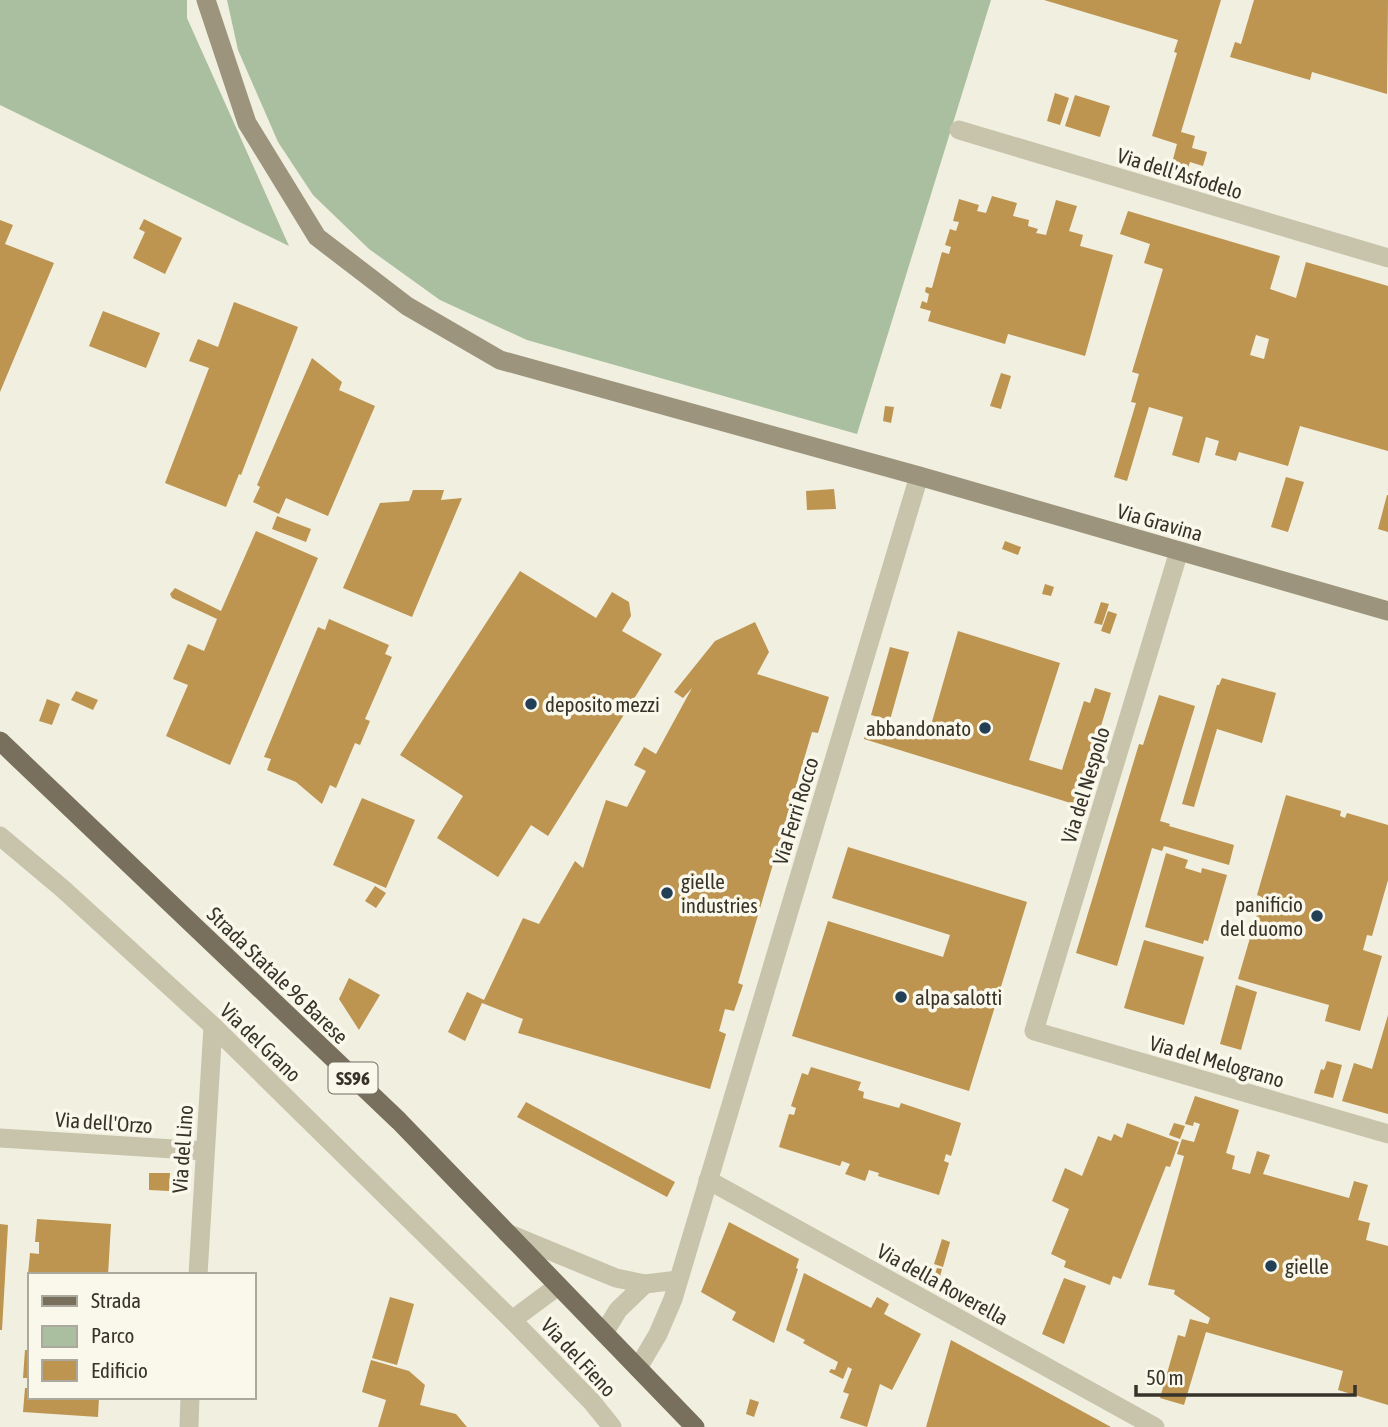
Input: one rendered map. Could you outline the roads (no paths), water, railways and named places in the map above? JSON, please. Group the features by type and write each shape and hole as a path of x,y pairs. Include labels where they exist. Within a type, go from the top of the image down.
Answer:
{"main road":[{"name":"Via Gravina","path":"206,0 247,123 317,237 407,306 500,360 919,475 1388,611"},
{"name":"Strada Statale 96 Barese","path":"0,741 399,1121 695,1427"}],"street":[{"name":"Via dell'Asfodelo","path":"960,131 1388,258"},
{"name":"Via Ferri Rocco","path":"638,1368 658,1334 673,1299 919,475"},
{"name":"Via del Nespolo","path":"1034,1031 1179,551"},
{"name":"Via del Grano","path":"0,836 64,888 213,1026 512,1320"},
{"name":"Via del Lino","path":"198,1273 213,1026"},
{"name":"Via del Melograno","path":"1034,1031 1388,1133"},
{"name":"Via dell'Orzo","path":"0,1138 205,1151"},
{"name":"Via della Roverella","path":"708,1180 1155,1427"},
{"path":"505,1232 616,1278 645,1284 678,1280"},
{"path":"604,1333 618,1310 645,1284"},
{"path":"512,1320 558,1286"},
{"name":"Via del Fieno","path":"512,1320 592,1402 612,1427"},
{"path":"189,1427 191,1399"}],"place":[{"name":"deposito mezzi","path":"531,704"},
{"name":"abbandonato","path":"985,728"},
{"name":"gielle industries","path":"667,893"},
{"name":"panificio del duomo","path":"1317,916"},
{"name":"alpa salotti","path":"901,997"},
{"name":"gielle","path":"1271,1266"}]}
